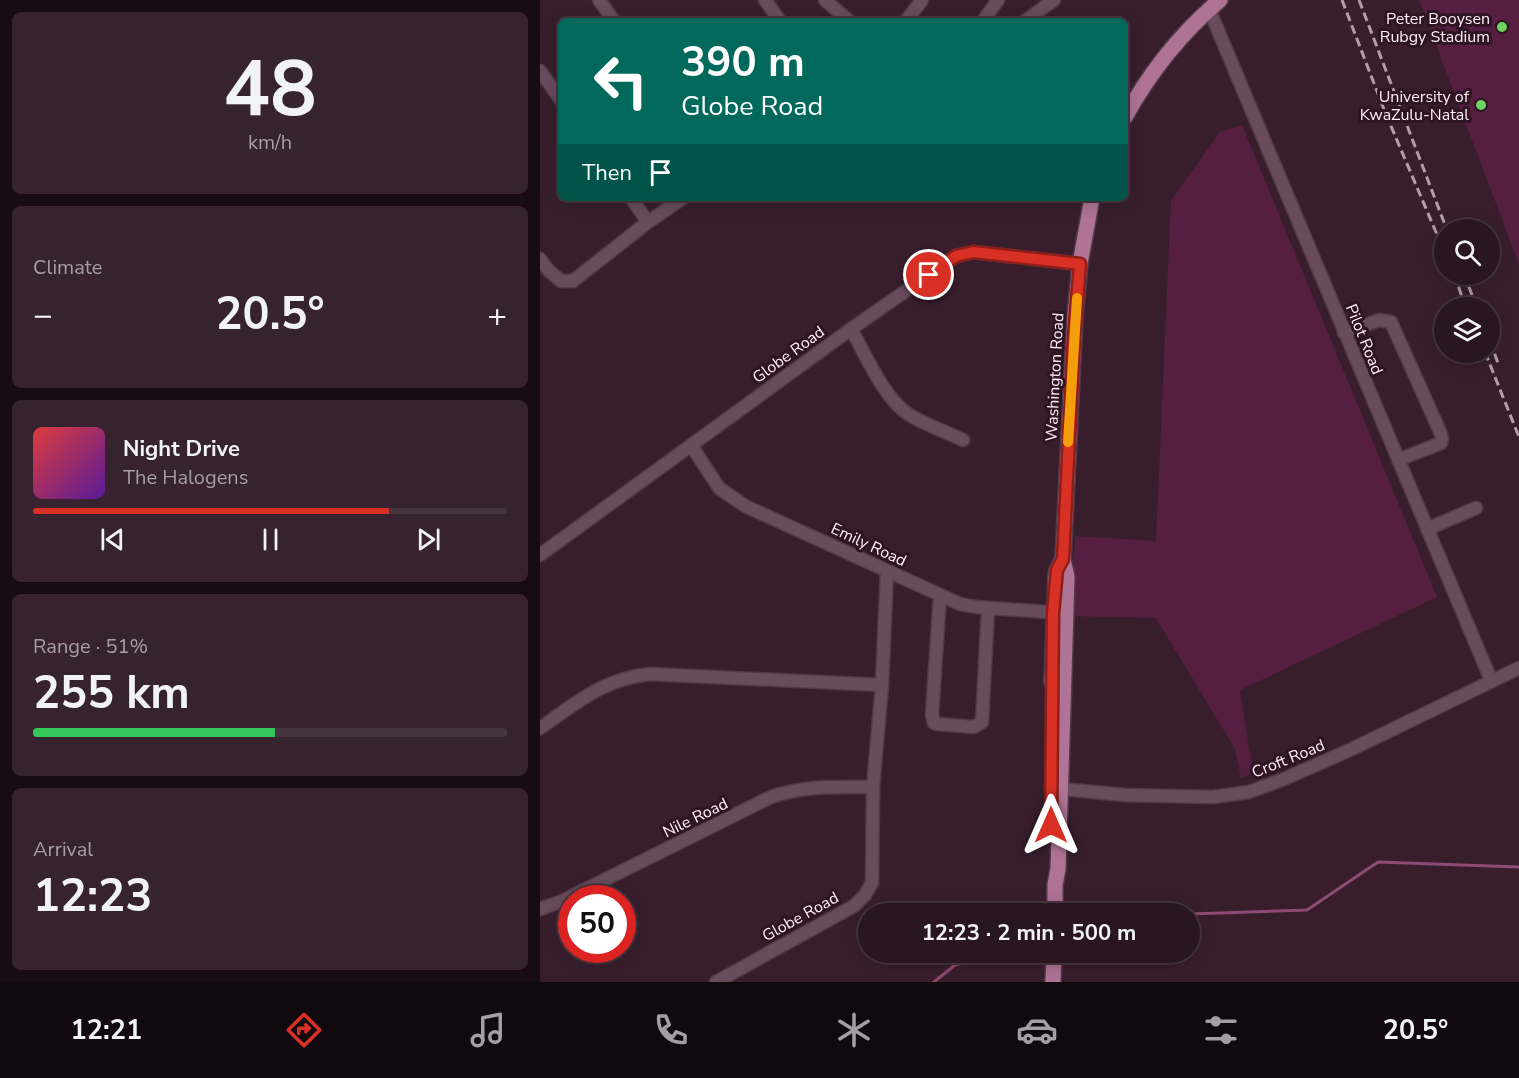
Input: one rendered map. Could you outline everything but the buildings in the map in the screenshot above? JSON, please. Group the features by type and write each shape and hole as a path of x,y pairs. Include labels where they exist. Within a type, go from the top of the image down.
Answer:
{"main road":[{"path":"1128,112 1172,46 1214,5"},
{"name":"Washington Road","path":"1055,903 1058,869 1055,788 1059,613 1067,577 1063,559 1075,316 1080,264 1091,201"},
{"path":"1053,982 1054,963"}],"street":[{"path":"599,0 612,18"},
{"path":"765,0 778,18"},
{"path":"825,0 846,18"},
{"path":"908,18 922,0"},
{"path":"984,18 998,0"},
{"path":"1029,18 1054,0"},
{"name":"Pilot Road","path":"1214,5 1344,333 1491,681"},
{"path":"540,71 558,96"},
{"path":"633,201 648,222"},
{"path":"540,259 548,270 561,281 573,280 679,201"},
{"name":"Globe Road","path":"540,555 850,329 948,261 963,253 973,252 1080,264"},
{"path":"1344,333 1379,320 1385,319 1391,322 1441,434 1441,443 1398,460"},
{"path":"850,329 880,381 896,403 908,414 963,440"},
{"name":"Emily Road","path":"691,445 716,483 730,497 940,596 969,606 1059,613"},
{"path":"1427,529 1476,508"},
{"name":"Globe Road","path":"716,982 854,906 872,884 873,787 882,685 887,571"},
{"path":"940,596 932,715 934,723 937,724 974,727 982,722 988,608"},
{"name":"Croft Road","path":"1055,788 1125,795 1213,798 1249,792 1352,749 1519,668"},
{"path":"540,728 600,687 637,675 882,685"},
{"name":"Nile Road","path":"540,909 560,902 771,796 810,787 873,787"}],"shaded area":[{"name":"University of KwaZulu-Natal","path":"1419,0 1519,0 1519,264"},
{"path":"1242,125 1437,597 1240,690 1253,773 1241,778 1235,749 1156,618 1070,616 1075,536 1156,541 1171,201 1220,132"}],"waterway":[{"path":"1200,914 1307,910 1378,862 1519,867"},
{"path":"934,982 955,965 963,963"}],"railway":[{"path":"1342,0 1385,112 1434,227"},
{"path":"1359,0 1443,219"},
{"path":"1458,285 1462,297"},
{"path":"1468,285 1473,297"},
{"path":"1489,363 1519,437"}],"slow traffic":[{"path":"1068,442 1077,298"}],"place":[{"name":"Peter Booysen Rubgy Stadium","path":"1502,27"},
{"name":"University of KwaZulu-Natal","path":"1481,105"}],"route":[{"path":"929,275 956,256 973,252 1080,264 1069,420 1063,559 1057,570 1053,613 1051,825"}]}
